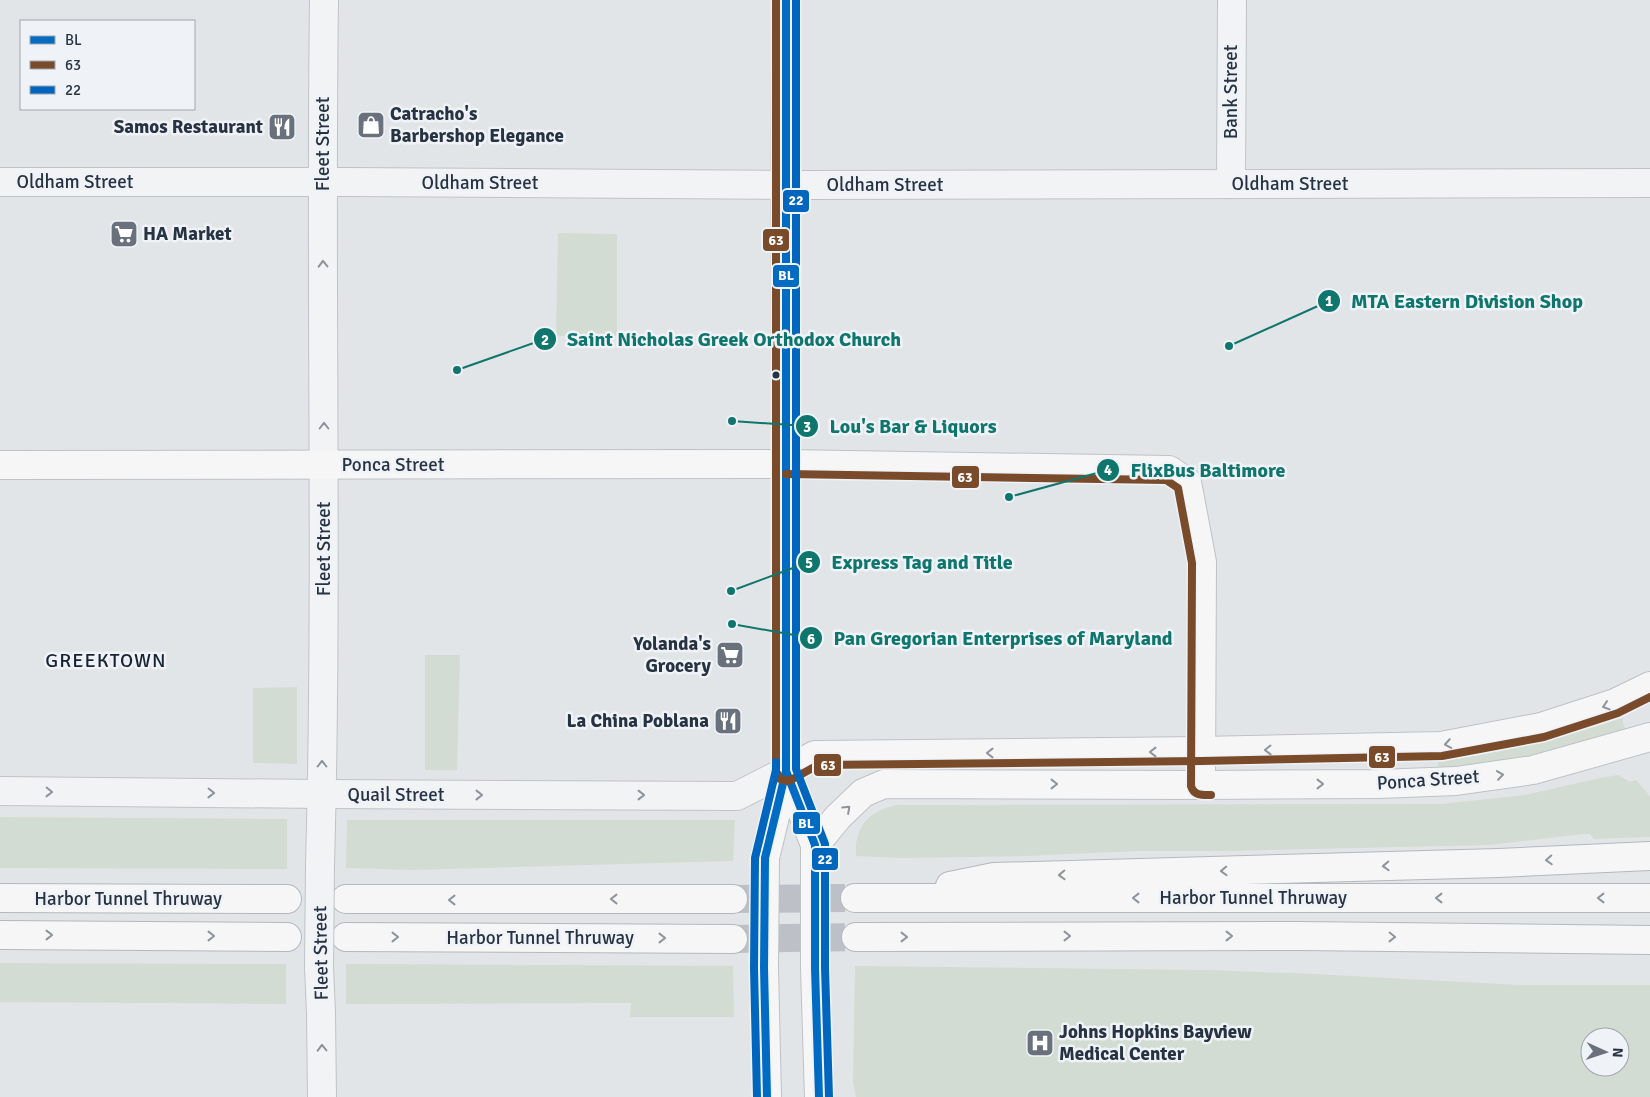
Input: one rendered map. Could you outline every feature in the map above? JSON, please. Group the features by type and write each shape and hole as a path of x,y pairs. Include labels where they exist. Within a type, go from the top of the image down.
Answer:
{"main road":[{"path":"767,1097 764,968 765,858 786,771 784,185 786,0"},
{"name":"Ponca Street","path":"0,466 786,464 1169,470 1187,482 1202,562 1201,785"},
{"name":"Ponca Street","path":"786,771 815,754 1201,751 1440,746 1541,727 1615,703 1650,686"},
{"name":"Ponca Street","path":"815,851 832,823 863,793 884,784 1201,785 1379,784 1456,781 1533,770 1650,737"},
{"path":"786,771 815,851 815,968 819,1097"},
{"path":"892,898 994,877 1499,863 1650,856"},
{"name":"Harbor Tunnel Thruway","path":"0,898 287,899"},
{"name":"Harbor Tunnel Thruway","path":"855,898 1650,898"},
{"name":"Harbor Tunnel Thruway","path":"346,899 733,899"},
{"name":"Harbor Tunnel Thruway","path":"0,935 286,936"},
{"name":"Harbor Tunnel Thruway","path":"856,937 1299,936 1650,940"},
{"name":"Harbor Tunnel Thruway","path":"346,937 733,939"}],"street":[{"name":"Fleet Street","path":"322,1097 322,1013 319,967 325,465 322,182 324,0"},
{"name":"Bank Street","path":"1231,184 1232,0"},
{"name":"Oldham Street","path":"0,182 784,185 1650,183"},
{"name":"Quail Street","path":"0,791 737,796 786,771"}],"shaded area":[{"path":"558,233 617,234 617,336 556,336"},
{"path":"425,655 460,655 457,770 425,770"},
{"path":"297,687 297,764 253,763 253,688"},
{"path":"1623,718 1626,731 1549,752 1481,764 1438,768 1438,762 1532,744"},
{"path":"1618,775 1630,782 1636,780 1650,796 1650,837 1594,839 1590,834 1584,834 1490,845 1229,851 1138,851 1026,856 902,858 856,856 858,836 866,821 880,810 899,805 1441,804 1525,795"},
{"path":"0,817 287,819 287,869 0,868"},
{"path":"347,820 735,820 733,861 412,870 346,868"},
{"path":"0,963 286,964 286,1004 0,1002"},
{"path":"346,964 733,966 734,1017 630,1017 631,1003 346,1004"},
{"path":"855,966 1210,970 1520,985 1650,985 1650,1097 856,1097 853,1082"}],"tunnel":[{"path":"733,899 855,898"},
{"path":"733,939 856,937"}],"transit line":[{"name":"63","path":"776,0 776,771 780,779 789,781 818,765 1201,761 1442,756 1544,737 1618,713 1650,697"},
{"name":"BL","path":"786,0 786,771 815,845 815,968 819,1097"},
{"name":"22","path":"796,0 796,769 825,844 825,968 829,1097"},
{"name":"63","path":"786,474 1166,480 1178,488 1192,563 1191,786 1196,793 1211,795"},
{"name":"22","path":"757,1097 754,968 755,858 776,770 776,762"},
{"name":"BL","path":"767,1097 764,968 765,858 786,771 786,762"}],"place":[{"name":"Catracho's Barbershop Elegance","path":"371,125"},
{"name":"Samos Restaurant","path":"282,127"},
{"name":"HA Market","path":"124,234"},
{"name":"MTA Eastern Division Shop","path":"1229,346"},
{"name":"Saint Nicholas Greek Orthodox Church","path":"457,370"},
{"name":"Lou's Bar & Liquors","path":"732,421"},
{"name":"FlixBus Baltimore","path":"1009,497"},
{"name":"Express Tag and Title","path":"731,591"},
{"name":"Pan Gregorian Enterprises of Maryland","path":"732,624"},
{"name":"Yolanda's Grocery","path":"730,655"},
{"name":"La China Poblana","path":"728,721"},
{"name":"Johns Hopkins Bayview Medical Center","path":"1040,1043"}],"district":[{"name":"GREEKTOWN","path":"106,660"}]}
